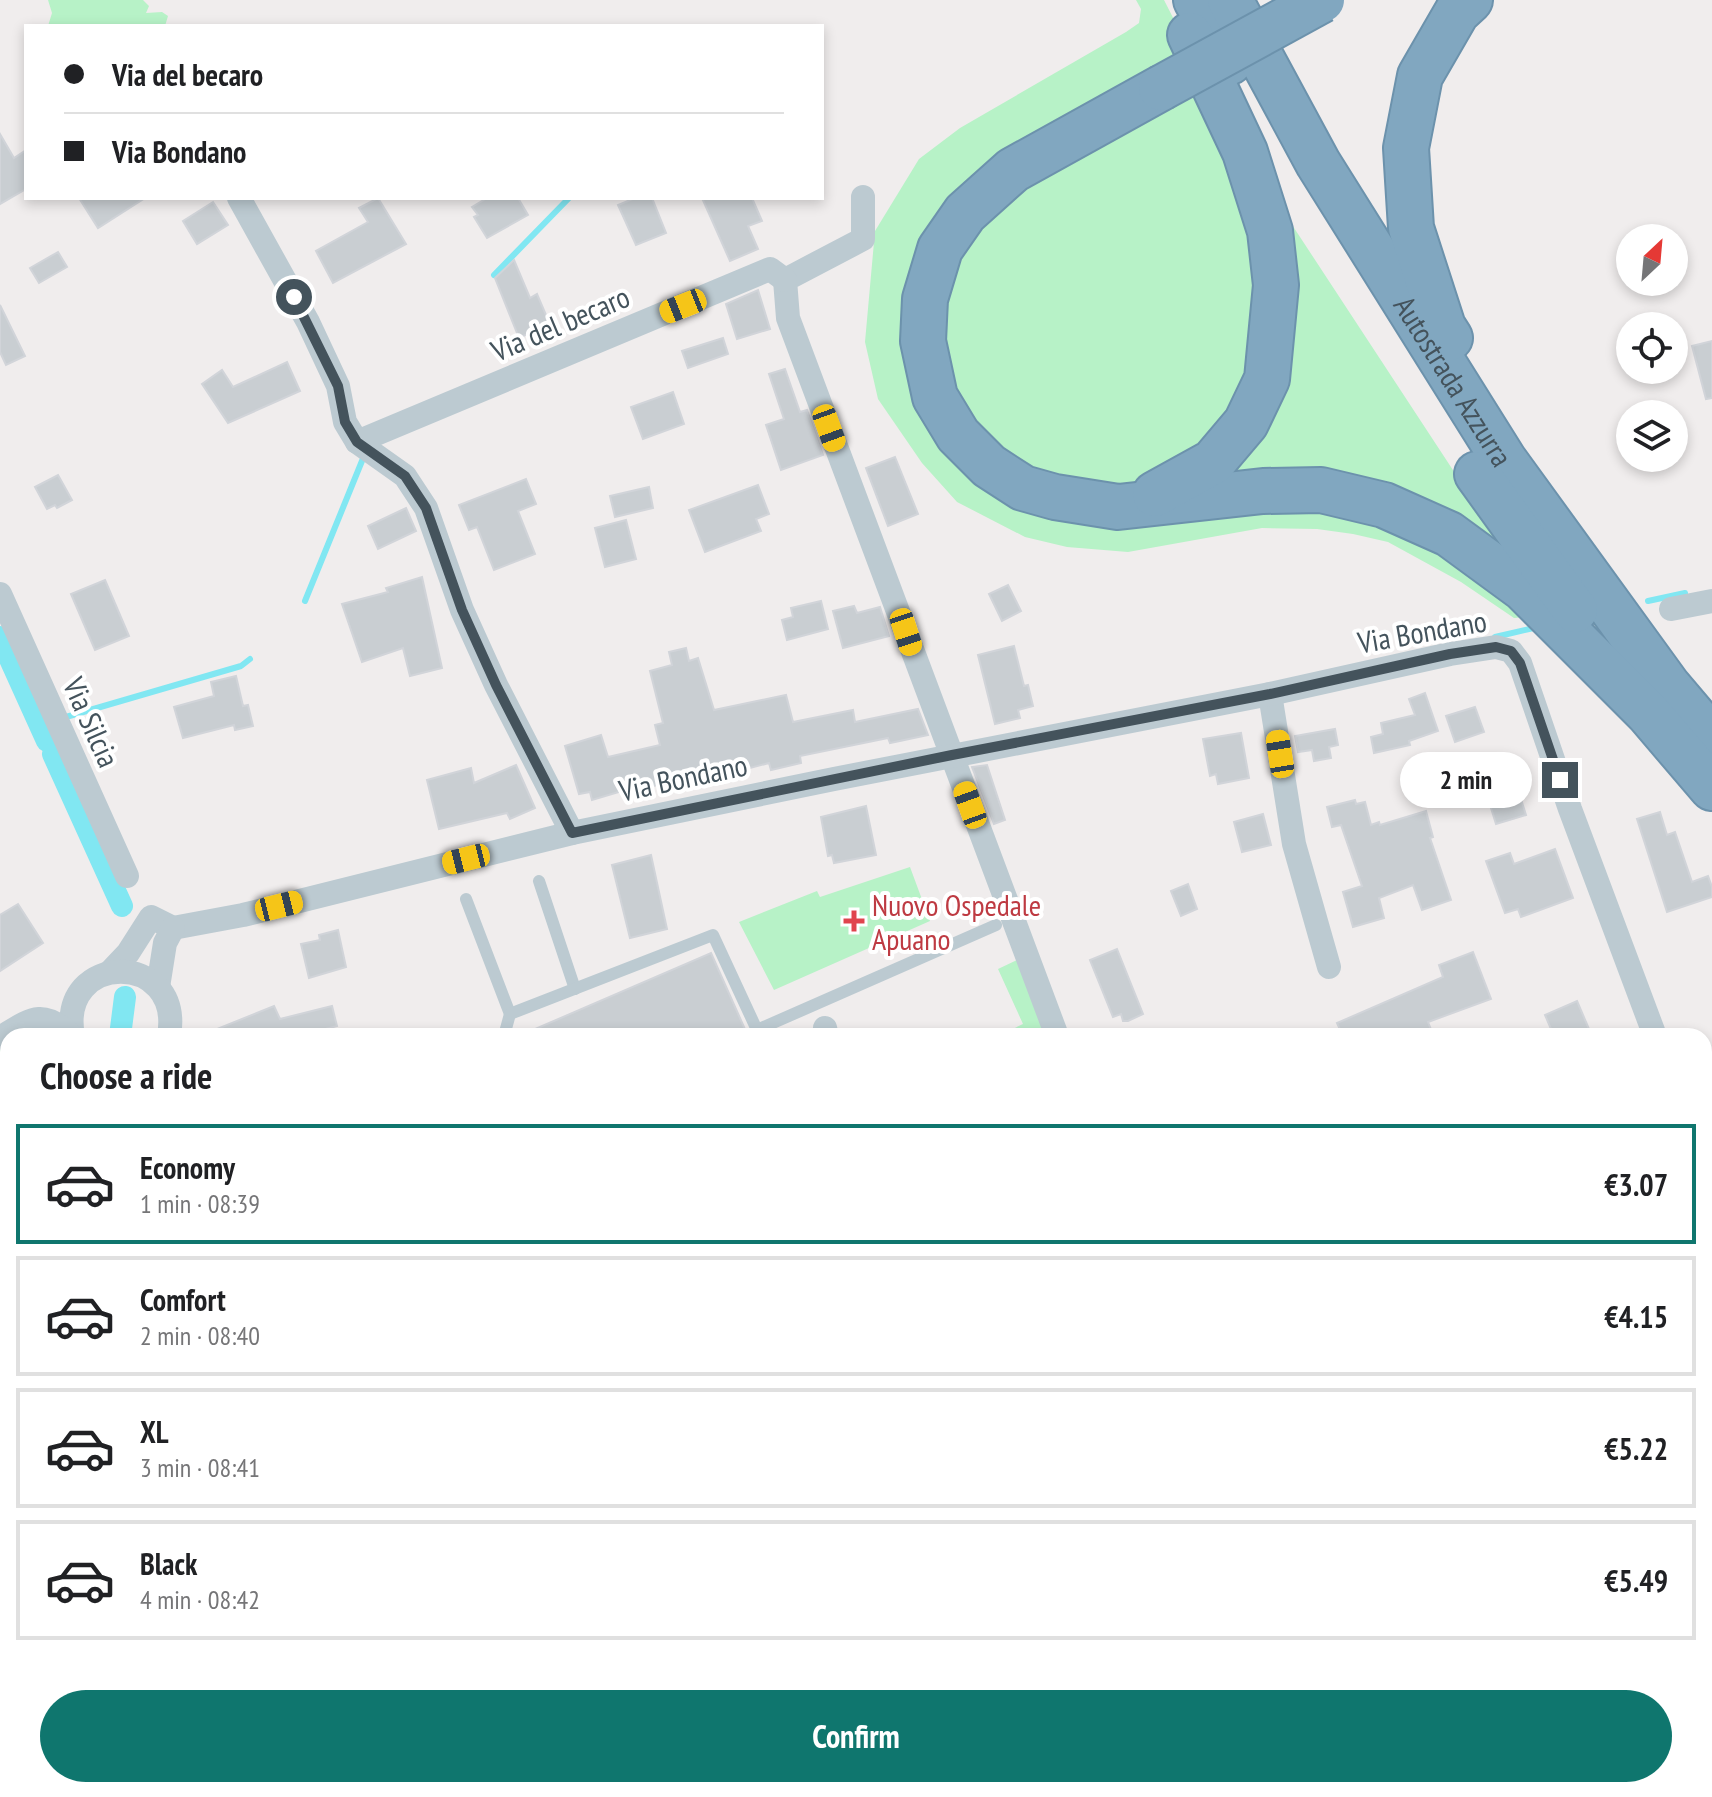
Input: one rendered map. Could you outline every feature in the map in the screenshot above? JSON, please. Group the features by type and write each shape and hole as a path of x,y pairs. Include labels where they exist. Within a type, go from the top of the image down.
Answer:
{"highway":[{"path":"1118,507 1168,489 1213,462 1246,423 1267,379 1276,285 1270,231 1245,152 1174,0"},
{"path":"1196,0 1287,168 1473,468 1648,713"},
{"name":"Autostrada Azzurra","path":"1230,0 1318,163 1504,460 1668,686 1712,738"},
{"path":"1322,0 1013,170 965,213 940,249 925,299 923,341 935,397 958,435 989,466 1023,488 1055,497 1118,507 1263,491 1321,490 1384,505 1449,534 1524,589 1648,713 1712,788"},
{"path":"1470,0 1457,12 1420,76 1406,148 1411,228 1443,327 1509,440 1552,526"}],"street":[{"path":"863,197 863,239 785,280 788,318 1054,1028"},
{"path":"240,200 308,322 338,386 345,422 357,442 405,476 426,508 467,623 572,833"},
{"name":"Via del becaro","path":"357,442 770,269 785,280"},
{"name":"Via Silcia","path":"0,594 127,876"},
{"path":"1671,609 1712,601"},
{"name":"Via Bondano","path":"162,923 243,915 572,833 1496,647 1511,651 1520,663 1570,809 1652,1028"},
{"path":"1270,694 1294,844 1329,967"},
{"path":"110,972 162,923"},
{"path":"158,987 165,943 162,923"},
{"path":"72,1028 72,1009 77,996 97,976 110,972 137,973 158,987 170,1011 169,1028"},
{"path":"16,1028 41,1017 57,1022 63,1028"}],"lane":[{"path":"539,881 575,989"},
{"path":"466,899 510,1014 506,1028"},
{"path":"762,1028 996,925"},
{"path":"510,1014 713,935 756,1028"}],"green space":[{"path":"48,0 143,0 149,6 146,13 162,12 168,16 166,24 49,24 52,13"},
{"path":"1136,0 1164,0 1192,55 999,164 910,317 1004,492 1288,500 1411,527 1538,616 1514,618 1461,582 1388,542 1353,534 1317,529 1262,528 1128,552 1067,547 1025,537 957,502 922,463 878,399 865,342 875,231 919,159 960,128 1139,23 1141,9"},
{"path":"1201,82 1270,294 1234,424 1137,489 1043,484 961,420 936,303 984,208"},
{"path":"1279,205 1512,560 1443,522 1198,489 1230,458"},
{"path":"910,867 930,921 774,990 739,922 817,891 820,897"},
{"path":"1017,960 1044,1028 1015,1028 1023,1024 998,969"}],"building":[{"path":"0,134 14,158 24,151 24,190 0,204"},
{"path":"80,200 142,200 98,228"},
{"path":"379,200 406,244 333,283 316,251 368,222 359,208"},
{"path":"484,200 519,200 528,215 487,238 474,217 478,215 472,207"},
{"path":"630,200 653,200 666,233 636,245 618,205"},
{"path":"703,200 753,200 762,221 748,226 758,249 730,261"},
{"path":"213,202 228,225 197,244 183,221"},
{"path":"58,252 67,267 39,283 30,268"},
{"path":"514,260 530,298 537,294 552,329 535,337 532,332 519,338 495,278"},
{"path":"758,290 770,329 737,339 726,304"},
{"path":"0,305 25,356 6,365 0,352"},
{"path":"723,338 728,354 688,368 682,351"},
{"path":"1712,341 1712,398 1706,399 1692,346"},
{"path":"287,362 300,391 228,423 202,384 222,370 233,387"},
{"path":"785,369 800,412 807,410 823,455 781,470 766,425 784,419 769,374"},
{"path":"673,392 684,424 643,439 631,407"},
{"path":"895,457 918,514 888,526 866,468"},
{"path":"58,475 72,500 57,508 55,505 47,509 35,487"},
{"path":"526,479 536,504 518,511 535,554 494,570 477,527 469,530 459,505"},
{"path":"758,485 769,514 756,519 761,531 705,552 689,510"},
{"path":"649,487 653,508 615,517 610,496"},
{"path":"406,508 416,531 378,549 368,526"},
{"path":"626,520 636,559 605,567 595,528"},
{"path":"422,577 442,668 410,676 403,648 362,662 342,604 388,592 386,588"},
{"path":"105,580 129,636 95,650 71,594"},
{"path":"1008,585 1021,611 1002,621 989,594"},
{"path":"821,601 828,629 787,640 782,620 793,617 791,608"},
{"path":"854,606 857,613 880,607 889,636 843,648 833,611"},
{"path":"1014,646 1024,686 1028,685 1033,706 1018,710 1020,718 995,724 978,655"},
{"path":"686,648 689,661 698,658 714,710 786,695 793,722 853,710 855,722 918,709 928,735 890,743 888,738 800,756 801,763 771,770 769,763 697,782 696,777 632,788 592,800 590,792 579,794 565,746 601,735 608,757 660,745 655,725 663,723 650,671 672,665 669,652"},
{"path":"236,676 243,706 248,705 253,726 235,730 234,725 183,738 174,707 214,696 211,682"},
{"path":"1425,693 1438,731 1409,741 1410,745 1374,753 1371,737 1383,734 1381,723 1415,715 1409,699"},
{"path":"1475,707 1484,732 1455,742 1446,716"},
{"path":"1335,729 1338,745 1329,747 1331,758 1314,761 1312,750 1298,752 1295,736"},
{"path":"1241,733 1249,778 1218,784 1216,774 1210,776 1203,739"},
{"path":"516,765 535,808 510,819 507,813 439,829 427,780 471,768 474,783"},
{"path":"987,765 1005,820 994,824 972,767"},
{"path":"1515,780 1526,815 1496,824 1485,789"},
{"path":"1355,800 1356,804 1365,802 1371,825 1426,811 1433,837 1430,838 1451,900 1422,910 1413,885 1379,898 1384,918 1353,927 1343,892 1362,886 1341,825 1332,827 1327,807"},
{"path":"866,806 876,855 834,863 832,855 828,856 821,817"},
{"path":"1660,812 1667,835 1675,832 1692,882 1708,876 1712,887 1712,897 1667,912 1637,819"},
{"path":"1263,814 1271,845 1242,852 1234,822"},
{"path":"1555,849 1573,898 1521,917 1518,909 1505,913 1486,861 1510,853 1514,864"},
{"path":"651,855 667,929 630,938 612,865"},
{"path":"1188,884 1197,909 1181,916 1171,891"},
{"path":"18,904 43,943 0,971 0,915"},
{"path":"338,930 346,967 309,978 301,944 320,940 319,935"},
{"path":"1117,949 1143,1014 1128,1021 1123,1021 1121,1014 1113,1017 1090,960"},
{"path":"1473,952 1491,999 1428,1022 1430,1028 1339,1028 1337,1023 1443,977 1439,965"},
{"path":"711,953 744,1028 538,1028"},
{"path":"1577,1001 1589,1028 1551,1028 1545,1015"},
{"path":"274,1006 280,1019 332,1006 337,1026 329,1028 220,1028"}],"waterway":[{"path":"494,275 567,200"},
{"path":"305,601 364,456"},
{"path":"1648,601 1685,593"},
{"path":"1495,637 1538,627"},
{"path":"0,637 47,741"},
{"path":"66,717 241,666 250,659"},
{"path":"53,754 122,906"},
{"path":"121,1028 125,997"}],"place":[{"name":"Nuovo Ospedale Apuano","path":"854,921"}],"route":[{"path":"294,297 338,386 345,422 357,442 405,476 426,508 462,610 496,685 572,833 1496,647 1511,651 1520,663 1560,780"}]}
